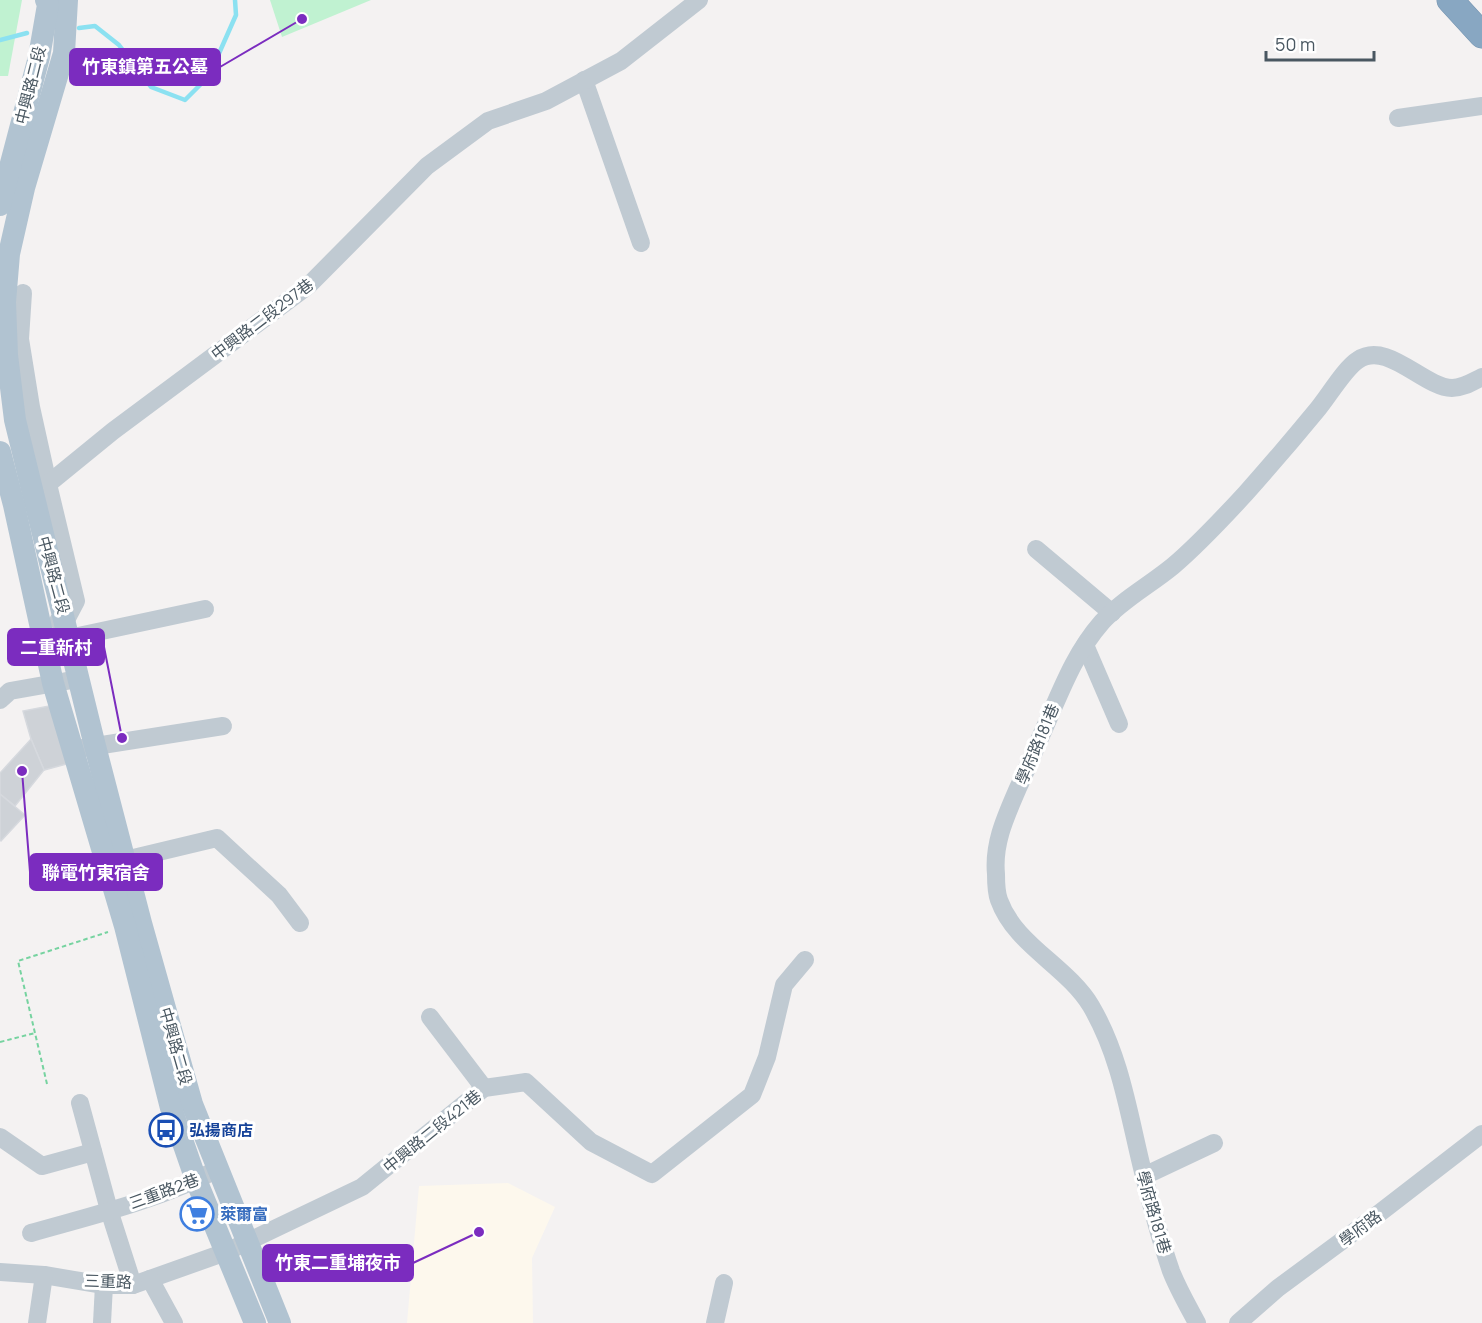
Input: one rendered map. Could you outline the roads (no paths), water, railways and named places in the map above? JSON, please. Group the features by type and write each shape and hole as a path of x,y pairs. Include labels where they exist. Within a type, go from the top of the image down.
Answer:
{"highway":[{"path":"1450,0 1482,35"}],"main road":[{"name":"中興路二段","path":"46,0 48,5 39,57 10,180 9,254 5,302 7,355 15,420 11,475 53,683 84,748 125,860 133,925 171,1108 196,1180 236,1248"},
{"name":"中興路二段","path":"0,205 64,53 67,0"},
{"name":"中興路二段","path":"0,452 11,475 68,629 78,679 84,748 133,925 192,1104 218,1169 236,1248"},
{"path":"236,1248 255,1323"},
{"path":"236,1248 280,1323"}],"street":[{"name":"中興路二段297巷","path":"48,484 130,417 309,285 427,166 488,121 546,100 621,61 699,0"},
{"path":"584,80 641,243"},
{"path":"1398,118 1482,106"},
{"path":"23,293 20,339 31,407 75,602 68,629"},
{"name":"學府路181巷","path":"1197,1323 1172,1273 1144,1176 1120,1074 1104,1032 1090,1004 1052,962 1009,921 998,897 995,869 998,839 1006,813 1065,680 1085,645 1103,621 1176,564 1238,502 1356,361 1370,354 1389,359 1432,382 1449,388 1464,386 1482,378"},
{"path":"1036,549 1112,613"},
{"path":"40,623 68,629 205,609"},
{"path":"1085,645 1119,724"},
{"path":"0,700 10,691 78,679"},
{"path":"84,748 224,726"},
{"path":"125,860 217,838 279,895 300,923"},
{"name":"中興路二段421巷","path":"236,1248 362,1187 484,1088 526,1082 591,1142 652,1174 752,1095 767,1057 784,986 805,960"},
{"path":"430,1017 484,1088"},
{"name":"三重路2巷","path":"80,1103 109,1210 141,1282 174,1323"},
{"name":"學府路","path":"1238,1323 1278,1288 1482,1134"},
{"path":"0,1137 42,1166 93,1152"},
{"path":"1144,1176 1214,1143"},
{"name":"三重路2巷","path":"109,1210 154,1197 218,1169"},
{"path":"31,1233 109,1210"},
{"name":"三重路","path":"0,1272 44,1275 104,1285 141,1282 236,1248"},
{"path":"38,1323 44,1275"},
{"path":"715,1323 724,1283"},
{"path":"102,1323 104,1285"}],"waterway":[{"path":"79,28 95,26 119,45 151,87 185,100 209,76 236,15 235,0"},
{"path":"0,40 27,33"}],"place":[{"name":"竹東鎮第五公墓","path":"302,19"},
{"name":"二重新村","path":"122,738"},
{"name":"聯電竹東宿舍","path":"22,771"},
{"name":"弘揚商店","path":"166,1130"},
{"name":"萊爾富","path":"197,1214"},
{"name":"竹東二重埔夜市","path":"479,1232"}]}
